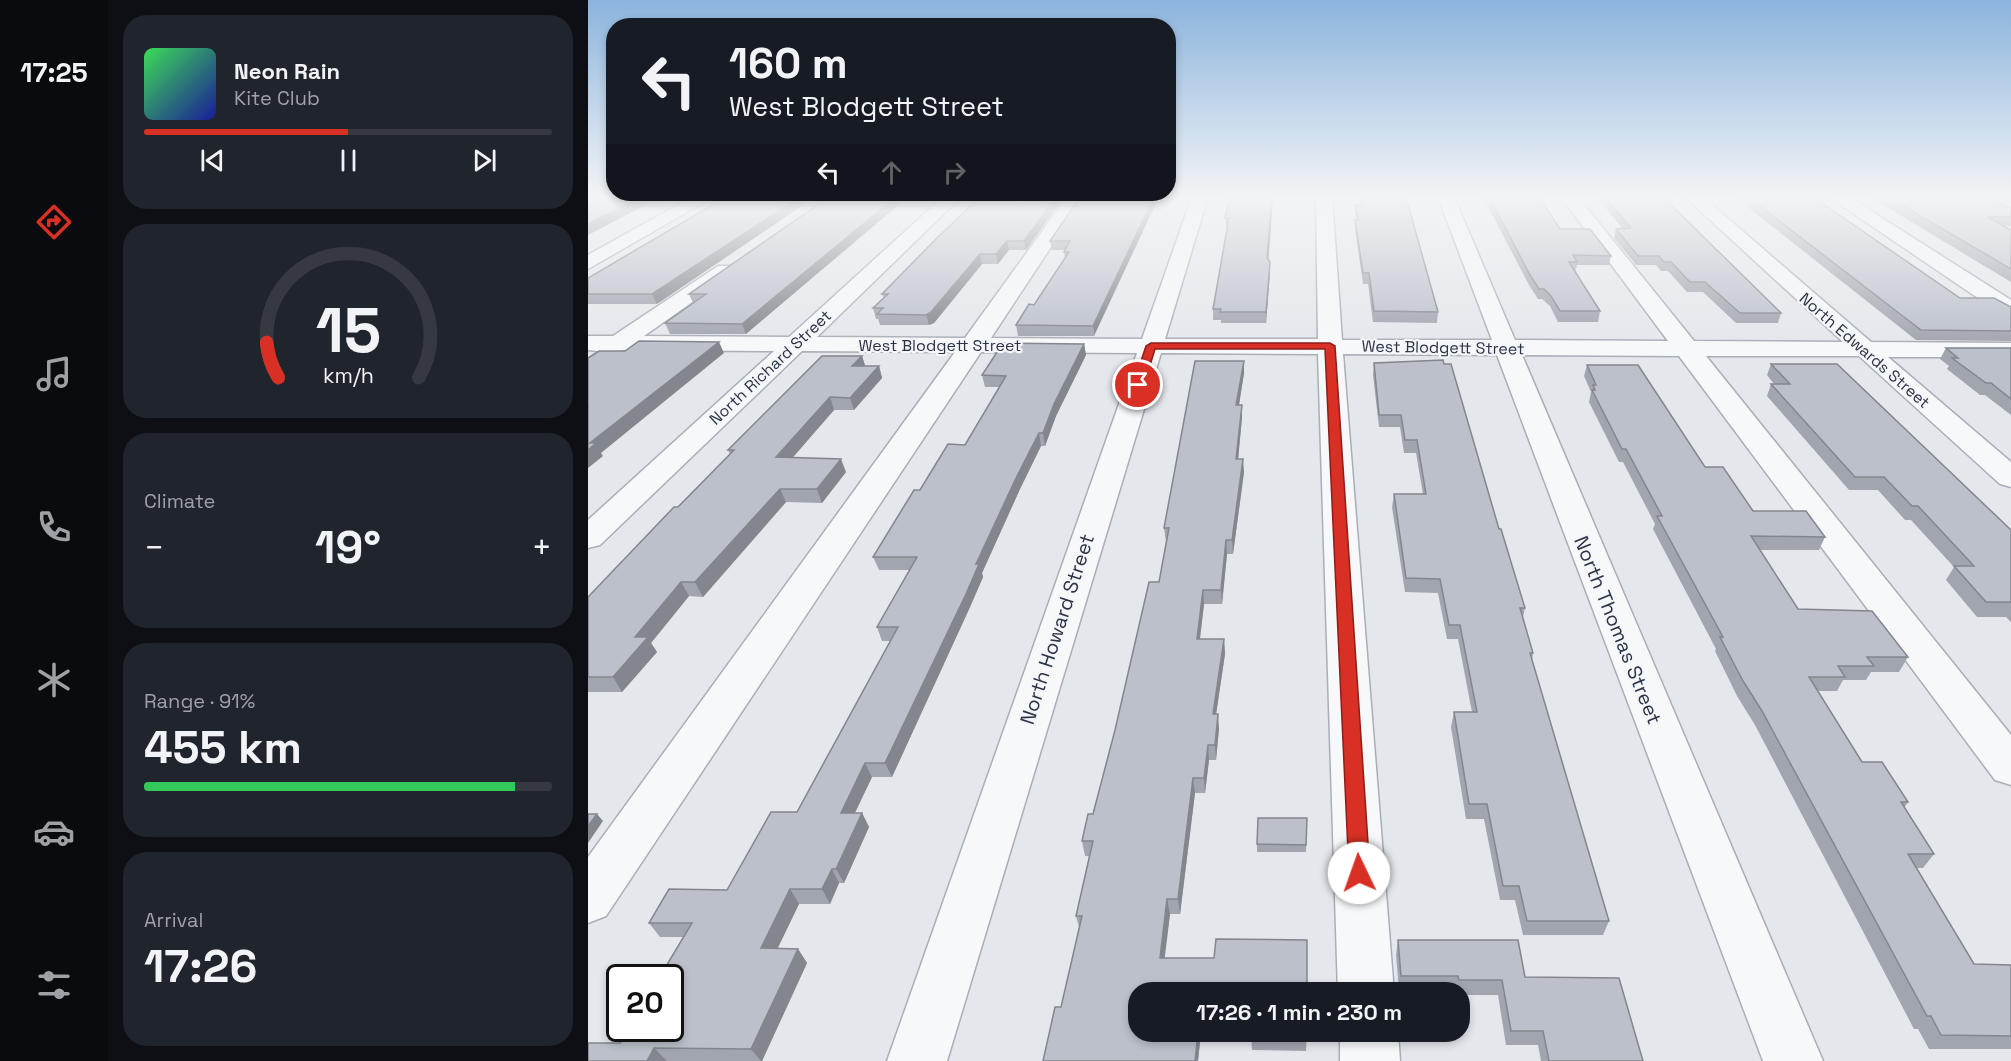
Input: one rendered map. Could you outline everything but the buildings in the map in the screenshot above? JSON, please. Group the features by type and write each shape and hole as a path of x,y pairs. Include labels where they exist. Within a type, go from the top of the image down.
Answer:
{"street":[{"path":"588,263 617,247"},
{"name":"North Richard Street","path":"588,538 900,247"},
{"path":"588,899 1042,247"},
{"name":"North Howard Street","path":"917,1061 1184,247"},
{"path":"1326,247 1365,982"},
{"name":"North Thomas Street","path":"1466,247 1793,1061"},
{"path":"1608,247 2011,767"},
{"name":"North Edwards Street","path":"1749,247 2011,478"},
{"path":"1913,247 2011,310"},
{"path":"588,365 745,257"},
{"name":"West Blodgett Street","path":"588,343 2011,350"},
{"path":"1369,1042 1370,1061"}],"route":[{"path":"1138,385 1151,346 1330,346 1359,873"}]}
